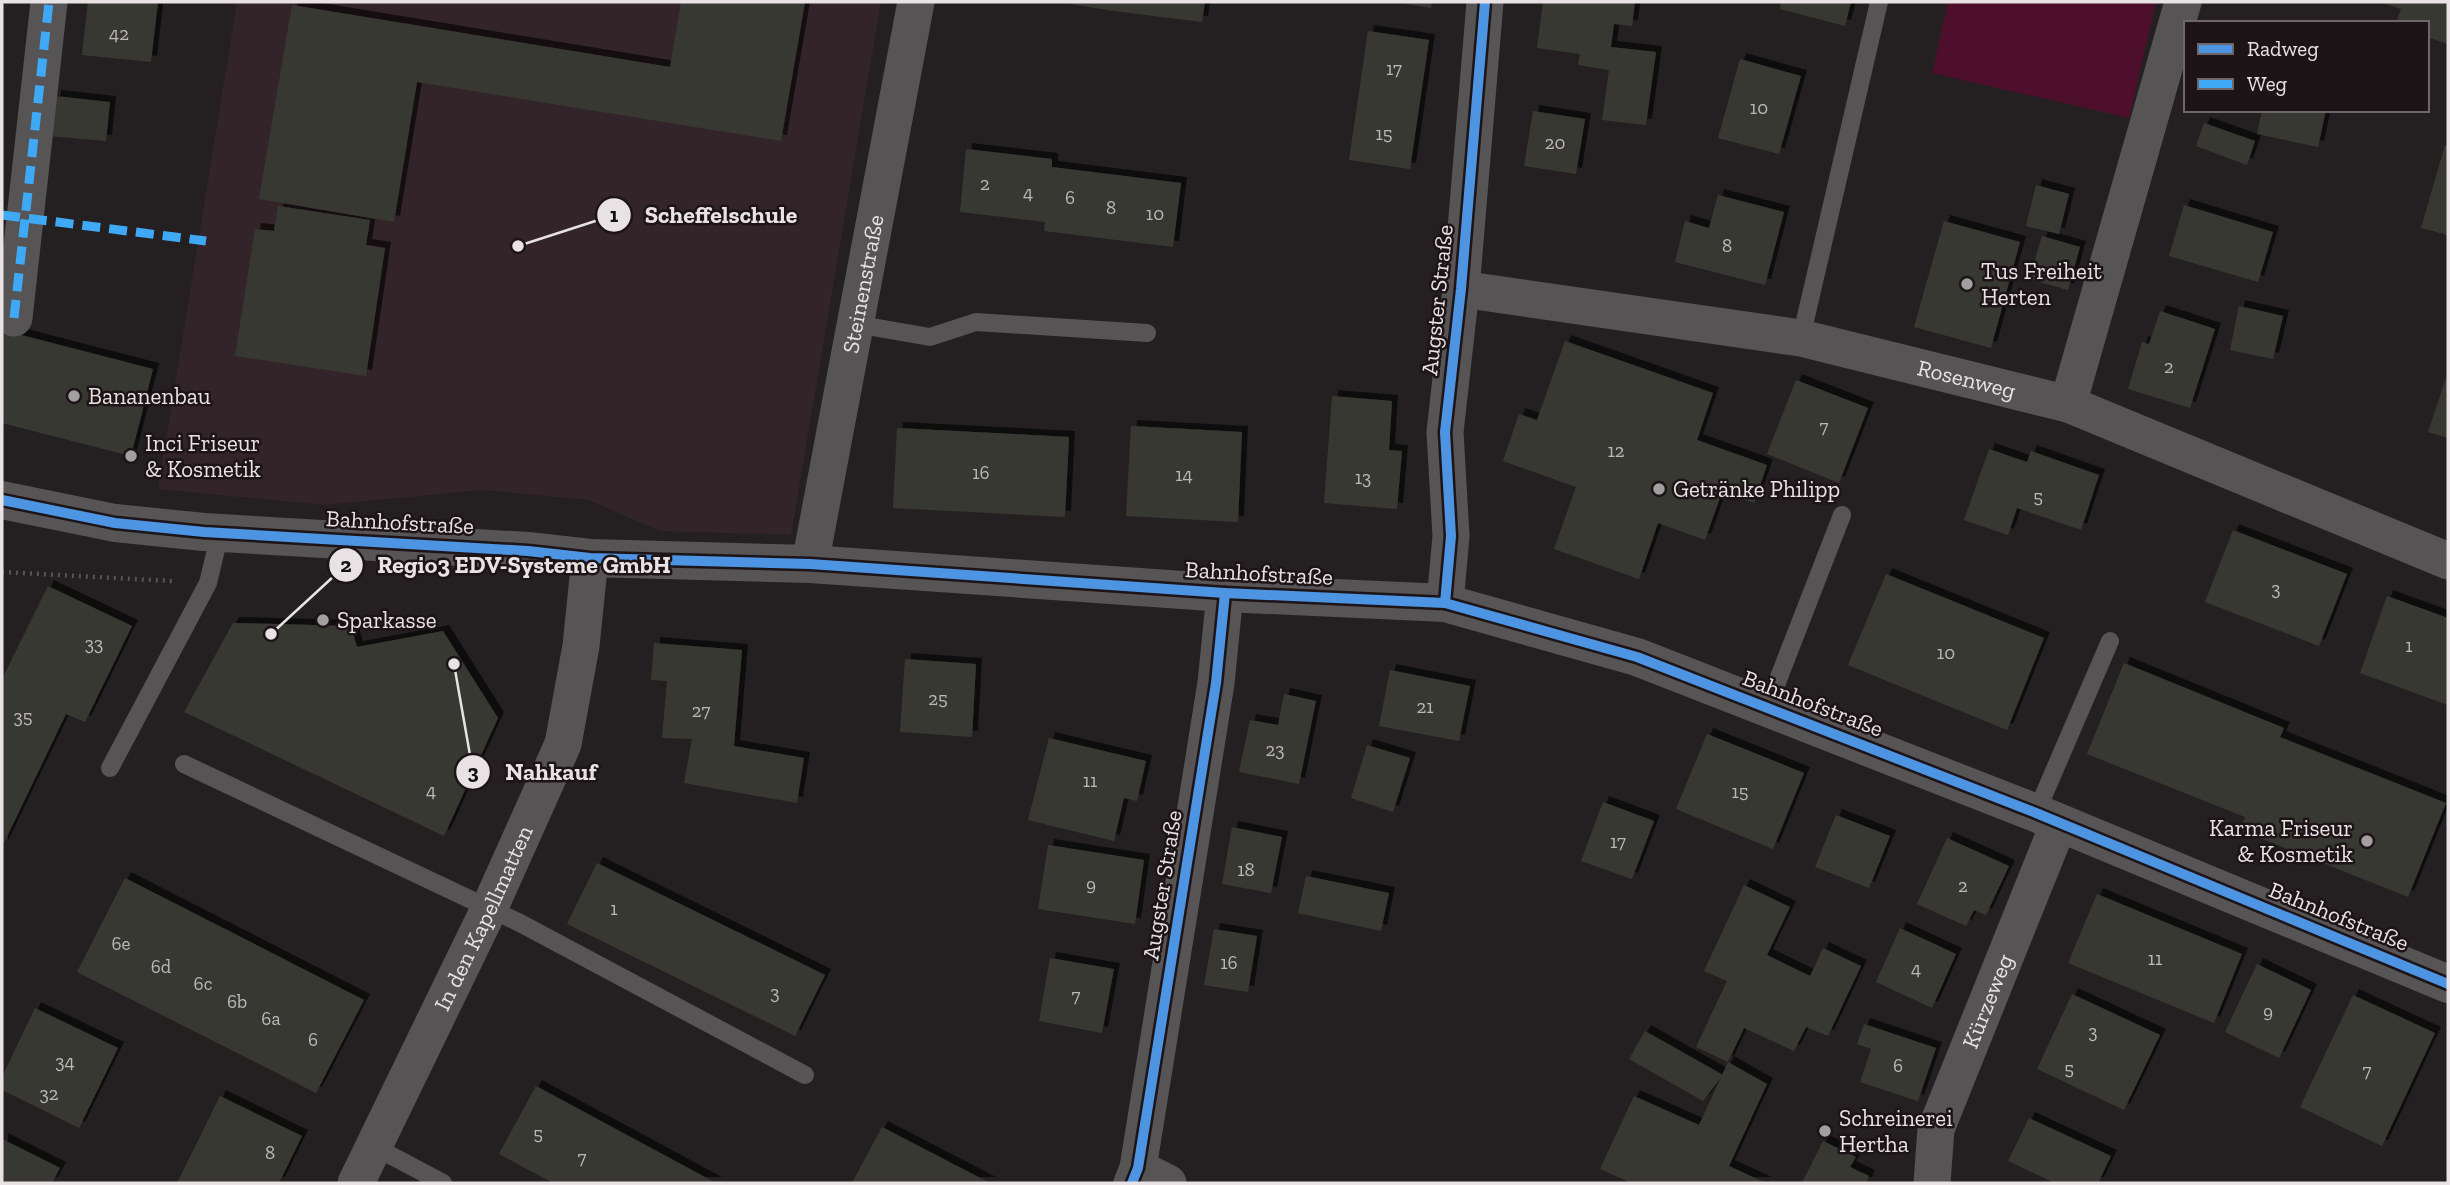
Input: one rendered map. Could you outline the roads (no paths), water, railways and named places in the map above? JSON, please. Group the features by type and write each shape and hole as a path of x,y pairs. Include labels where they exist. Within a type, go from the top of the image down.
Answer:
{"street":[{"path":"14,318 49,2"},
{"name":"Steinenstraße","path":"810,564 916,2"},
{"name":"Augster Straße","path":"1445,603 1451,536 1445,432 1461,289 1485,2"},
{"path":"2068,404 2183,2"},
{"name":"Rosenweg","path":"1461,289 1801,338 2068,404 2448,561"},
{"name":"Bahnhofstraße","path":"2,500 115,523 220,533 590,558 810,564 1225,593 1445,603 1637,657 2047,818 2448,985"},
{"name":"In den Kapellmatten","path":"356,1183 489,909 563,744 581,646 590,558"},
{"name":"Augster Straße","path":"1146,1178 1216,683 1225,593"},
{"name":"Kürzeweg","path":"1932,1183 1937,1129 2047,818"}],"lane":[{"path":"1801,338 1879,2"},
{"path":"855,324 930,337 976,321 1147,333"},
{"path":"1767,708 1842,515"},
{"path":"110,768 208,583 220,533"},
{"path":"2047,818 2110,640"},
{"path":"184,764 489,909 806,1075"},
{"path":"374,1147 443,1183"}],"place":[{"name":"Scheffelschule","path":"518,246"},
{"name":"Tus Freiheit Herten","path":"1967,284"},
{"name":"Bananenbau","path":"74,396"},
{"name":"Inci Friseur & Kosmetik","path":"131,456"},
{"name":"Getränke Philipp","path":"1659,489"},
{"name":"Sparkasse","path":"323,620"},
{"name":"Regio3 EDV-Systeme GmbH","path":"271,634"},
{"name":"Nahkauf","path":"454,664"},
{"name":"Karma Friseur & Kosmetik","path":"2367,841"},
{"name":"Schreinerei Hertha","path":"1825,1131"}]}
